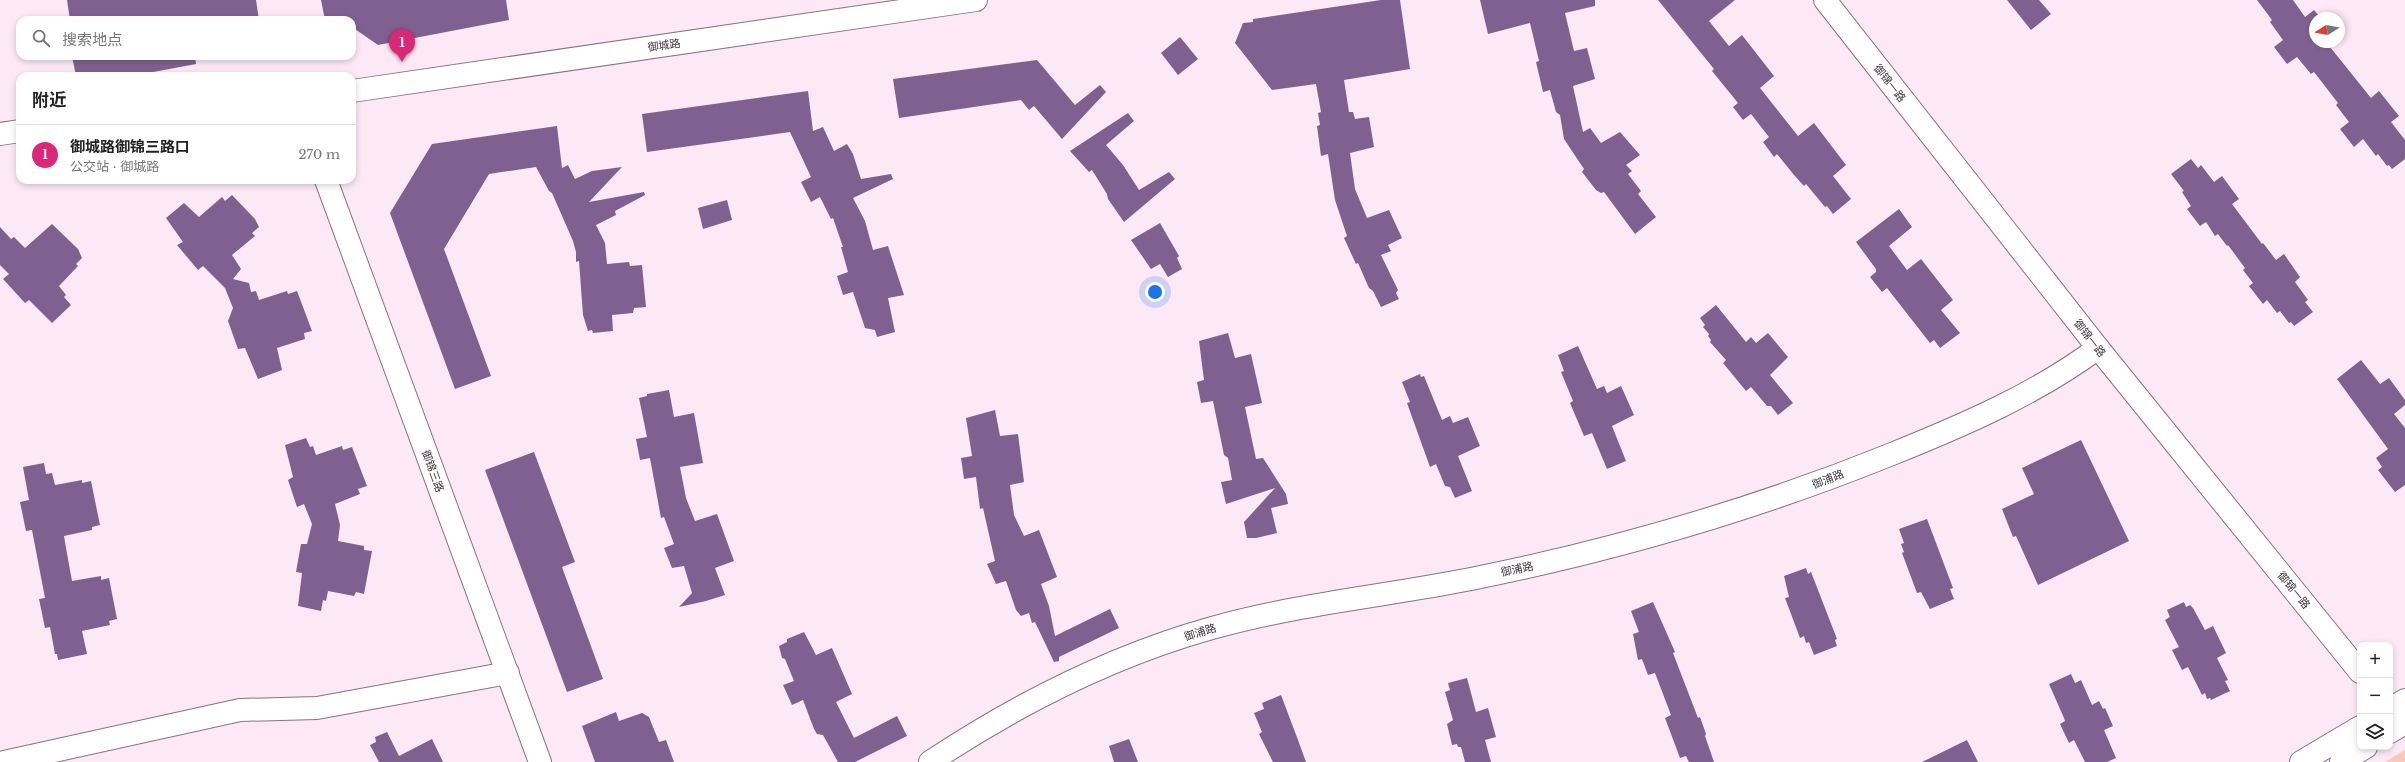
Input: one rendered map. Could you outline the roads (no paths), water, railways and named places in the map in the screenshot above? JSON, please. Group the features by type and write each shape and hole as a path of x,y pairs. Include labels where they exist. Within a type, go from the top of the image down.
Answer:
{"street":[{"name":"御城路","path":"356,90 976,0"},
{"name":"御锦一路","path":"1825,0 2098,348 2357,668"},
{"path":"0,134 16,132"},
{"name":"御锦三路","path":"327,184 540,762"},
{"name":"御浦路","path":"930,762 970,735 1051,692 1128,656 1211,628 1327,602 1467,580 1564,559 1658,535 1821,483 1941,434 1987,412 2073,366 2098,348"},
{"path":"4,762 240,710 317,708 508,674"},
{"path":"2395,720 2405,700"},
{"path":"2301,762 2357,729"},
{"path":"2341,762 2361,750"}],"place":[{"name":"御城路御锦三路口","path":"402,62"}]}
